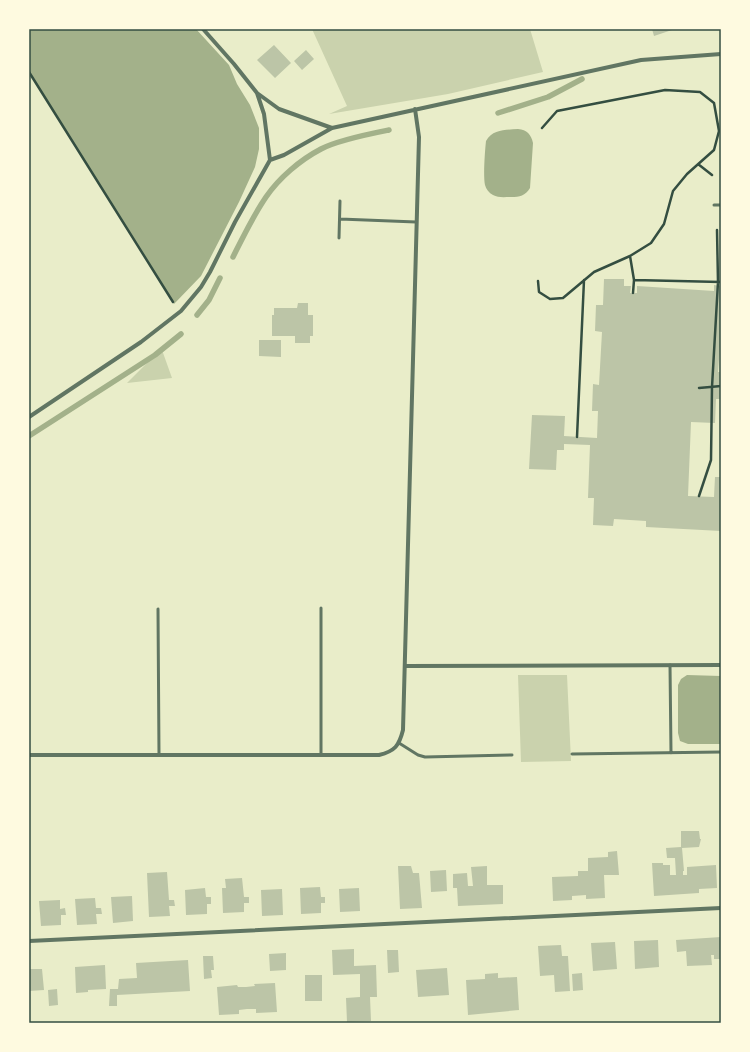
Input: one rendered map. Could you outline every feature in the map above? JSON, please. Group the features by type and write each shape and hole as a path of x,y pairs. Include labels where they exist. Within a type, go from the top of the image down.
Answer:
{"street":[{"path":"203,29 257,93 279,109 332,128"},
{"path":"270,160 284,155 332,128 641,60 721,54"},
{"path":"29,417 141,342 181,311 201,287 270,160 264,114 257,93"},
{"path":"29,755 379,755 389,753 396,748 399,743 404,730 419,137 415,109"},
{"path":"405,666 721,665"},
{"path":"29,941 721,908"}],"lane":[{"path":"339,238 340,201"},
{"path":"714,205 721,204"},
{"path":"340,219 416,222"},
{"path":"158,608 159,755"},
{"path":"321,608 321,755"},
{"path":"670,665 671,753"},
{"path":"399,743 418,755 425,757 512,755"},
{"path":"572,754 721,752"}],"path":[{"path":"29,72 174,304 181,311"},
{"path":"538,281 540,292 550,299 563,298 594,272 630,256 651,243 664,224 673,191 687,174 714,150 719,131 714,103 700,92 665,90 557,112 542,128"},
{"path":"698,164 712,175"},
{"path":"698,496 712,460 712,387 720,282 717,230"},
{"path":"630,256 634,280 633,294"},
{"path":"577,437 584,280"},
{"path":"634,280 720,282"},
{"path":"699,388 721,386"}],"shaded area":[{"path":"29,29 196,29 229,65 237,84 250,105 259,128 259,149 255,167 239,202 201,276 174,304 29,72"},
{"path":"312,29 530,29 543,72 448,94 329,114 347,106"},
{"path":"518,129 524,130 528,133 533,143 530,188 526,193 520,196 495,196 489,192 484,181 486,141 496,132"},
{"path":"162,350 172,378 127,383 155,355"},
{"path":"518,675 567,675 571,761 521,762"},
{"path":"687,675 721,676 721,744 688,744 680,741 678,733 678,685 681,679"}],"building":[{"path":"652,29 675,29 654,36"},
{"path":"274,45 291,63 275,78 257,60"},
{"path":"306,50 314,59 302,70 294,61"},
{"path":"604,279 624,279 624,286 631,286 630,293 637,293 637,286 714,291 714,285 721,286 721,346 718,372 721,372 721,399 716,399 715,423 691,422 688,496 714,497 715,477 721,477 721,531 646,527 646,521 614,519 613,526 593,525 594,498 588,498 590,445 564,444 564,450 557,450 556,470 529,469 532,415 565,416 564,436 597,438 598,411 592,411 593,384 599,385 602,332 595,331 596,305 603,305"},
{"path":"298,303 308,303 308,315 313,315 313,336 310,336 310,343 295,343 295,336 272,336 272,315 274,315 274,308 297,308"},
{"path":"259,340 281,340 281,357 259,356"},
{"path":"681,831 699,831 701,839 699,847 682,848 683,875 687,875 687,867 716,865 717,888 699,889 699,893 654,896 652,863 663,863 663,865 670,865 670,875 676,875 675,858 667,858 666,848 681,847"},
{"path":"617,851 619,875 604,875 605,898 586,899 586,895 572,896 572,900 553,901 552,877 578,876 578,871 588,871 588,858 608,857 608,852"},
{"path":"398,866 411,866 413,873 419,873 422,908 400,909"},
{"path":"487,866 487,885 503,885 503,904 458,906 457,888 453,888 453,874 467,873 468,886 473,886 471,867"},
{"path":"446,870 447,891 431,892 430,871"},
{"path":"167,872 169,900 174,900 175,906 169,906 170,916 149,917 147,873"},
{"path":"242,878 244,897 249,897 249,903 244,903 244,912 223,913 222,888 226,888 225,879"},
{"path":"320,887 321,897 325,897 325,903 321,903 321,913 301,914 300,888"},
{"path":"205,888 206,897 211,897 211,904 207,904 207,914 186,915 185,890"},
{"path":"359,888 360,911 340,912 339,889"},
{"path":"282,889 283,915 262,916 261,890"},
{"path":"132,896 133,921 113,923 111,897"},
{"path":"95,898 96,908 101,908 102,914 96,914 97,924 77,925 75,899"},
{"path":"60,900 60,909 65,908 66,915 61,915 61,925 41,926 39,901"},
{"path":"721,937 721,959 714,959 714,955 711,955 712,965 687,966 686,951 677,952 676,940"},
{"path":"658,940 659,967 635,969 634,941"},
{"path":"615,942 617,969 593,971 591,943"},
{"path":"561,945 562,956 568,956 570,991 555,992 554,975 540,976 538,946"},
{"path":"354,949 354,966 376,965 377,997 370,997 371,1021 347,1022 346,998 360,997 360,974 333,975 332,950"},
{"path":"387,950 398,950 399,972 388,973"},
{"path":"286,953 286,970 270,971 269,954"},
{"path":"203,956 213,956 214,970 211,970 212,978 204,979"},
{"path":"188,960 190,991 117,995 117,1006 109,1006 110,989 118,989 119,979 137,978 136,963"},
{"path":"105,965 106,989 88,990 88,992 76,993 75,967"},
{"path":"447,968 449,995 418,997 416,970"},
{"path":"29,969 42,969 44,990 29,991"},
{"path":"498,973 498,978 517,977 519,1010 468,1015 466,980 485,979 485,974"},
{"path":"582,973 583,990 573,991 572,974"},
{"path":"305,975 322,975 322,1001 305,1001"},
{"path":"275,983 277,1012 256,1013 256,1009 247,1009 239,1010 239,1014 219,1015 217,987 237,985 238,987 246,987 255,986 254,984"},
{"path":"57,989 58,1005 49,1006 48,990"}],"waterway":[{"path":"498,113 548,97 582,79"},
{"path":"233,257 252,219 266,197 277,183 298,164 313,153 336,143 389,130"},
{"path":"197,315 209,300 220,278"},
{"path":"29,436 155,355 181,334"}]}
